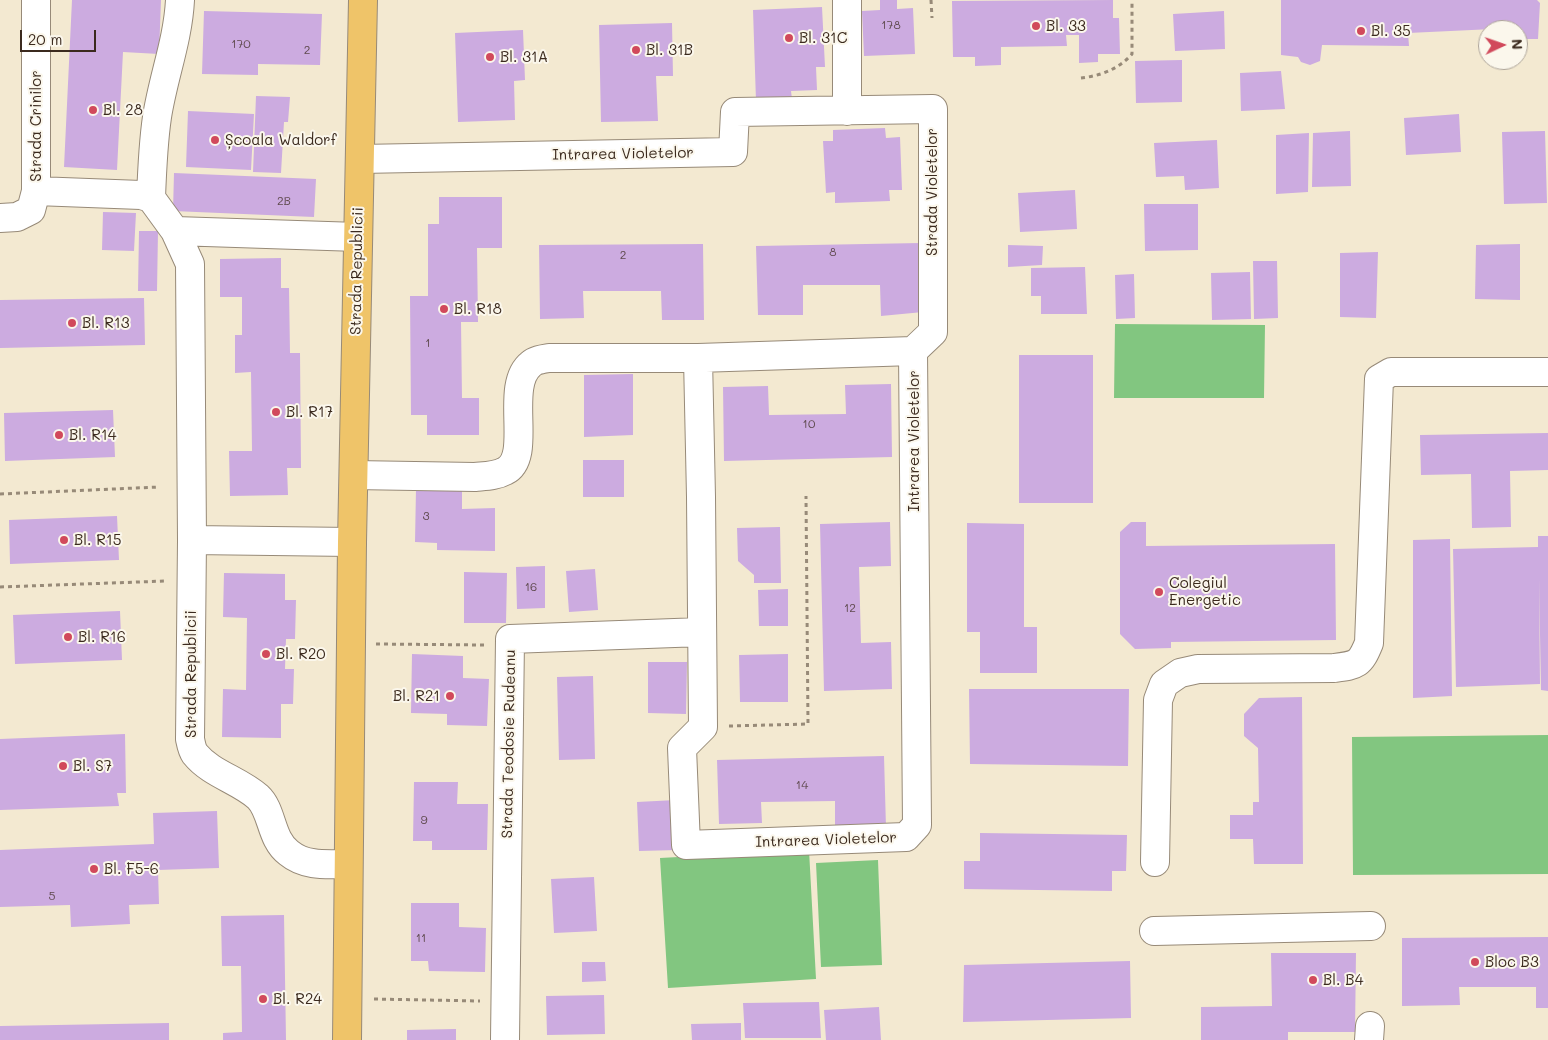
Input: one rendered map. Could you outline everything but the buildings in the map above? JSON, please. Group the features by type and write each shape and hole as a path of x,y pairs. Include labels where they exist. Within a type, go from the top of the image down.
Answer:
{"main road":[{"name":"Strada Republicii","path":"347,1040 349,999 348,864 352,542 364,0"}],"street":[{"name":"Strada Crinilor","path":"0,218 17,217 31,210 36,191 36,0"},
{"path":"180,0 173,48 157,116 153,148 151,198 175,231 358,238"},
{"path":"846,0 847,111"},
{"name":"Strada Violetelor","path":"847,111 933,109 933,332 913,351"},
{"name":"Intrarea Violetelor","path":"360,159 733,152 735,112 847,111"},
{"name":"Strada Crinilor","path":"36,191 141,195 151,198"},
{"name":"Strada Republicii","path":"175,231 190,264 192,540 190,739 193,752 208,766 247,788 260,799 276,839 288,853 304,862 348,864"},
{"name":"Intrarea Violetelor","path":"354,475 475,477 493,476 507,471 514,463 518,446 519,387 523,372 532,363 549,358 698,358 913,351 917,825 906,837 686,845 682,748 703,727"},
{"path":"698,358 703,727"},
{"path":"1155,862 1158,700 1164,684 1180,673 1198,669 1334,668 1351,666 1362,660 1369,643 1379,380 1391,372 1548,372"},
{"path":"192,540 352,542"},
{"name":"Strada Teodosie Rudeanu","path":"506,1040 510,639 702,632"},
{"path":"1154,931 1371,926"}],"path":[{"path":"932,0 932,18"},
{"path":"1081,78 1092,77 1106,72 1126,62 1132,54 1132,0"},
{"path":"0,494 159,487"},
{"path":"703,727 808,724 806,496"},
{"path":"0,587 191,580"},
{"path":"351,644 486,645 510,639"},
{"path":"349,999 506,1001"}],"green space":[{"path":"1115,324 1265,325 1264,398 1114,398"},
{"path":"1548,735 1548,874 1353,875 1352,737"},
{"path":"809,850 816,979 668,988 660,858"},
{"path":"878,860 882,965 821,967 816,863"}],"place":[{"name":"Bl. 33","path":"1036,26"},
{"name":"Bl. 35","path":"1361,31"},
{"name":"Bl. 31C","path":"789,38"},
{"name":"Bl. 31B","path":"636,50"},
{"name":"Bl. 31A","path":"490,57"},
{"name":"Bl. 28","path":"93,110"},
{"name":"Școala Waldorf","path":"215,140"},
{"name":"Bl. R18","path":"444,309"},
{"name":"Bl. R13","path":"72,323"},
{"name":"Bl. R17","path":"276,412"},
{"name":"Bl. R14","path":"59,435"},
{"name":"Bl. R15","path":"64,540"},
{"name":"Colegiul Energetic","path":"1159,592"},
{"name":"Bl. R16","path":"68,637"},
{"name":"Bl. R20","path":"266,654"},
{"name":"Bl. R21","path":"450,696"},
{"name":"Bl. S7","path":"63,766"},
{"name":"Bl. F5-6","path":"94,869"},
{"name":"Bloc B3","path":"1475,962"},
{"name":"Bl. B4","path":"1313,980"},
{"name":"Bl. R24","path":"263,999"}]}
